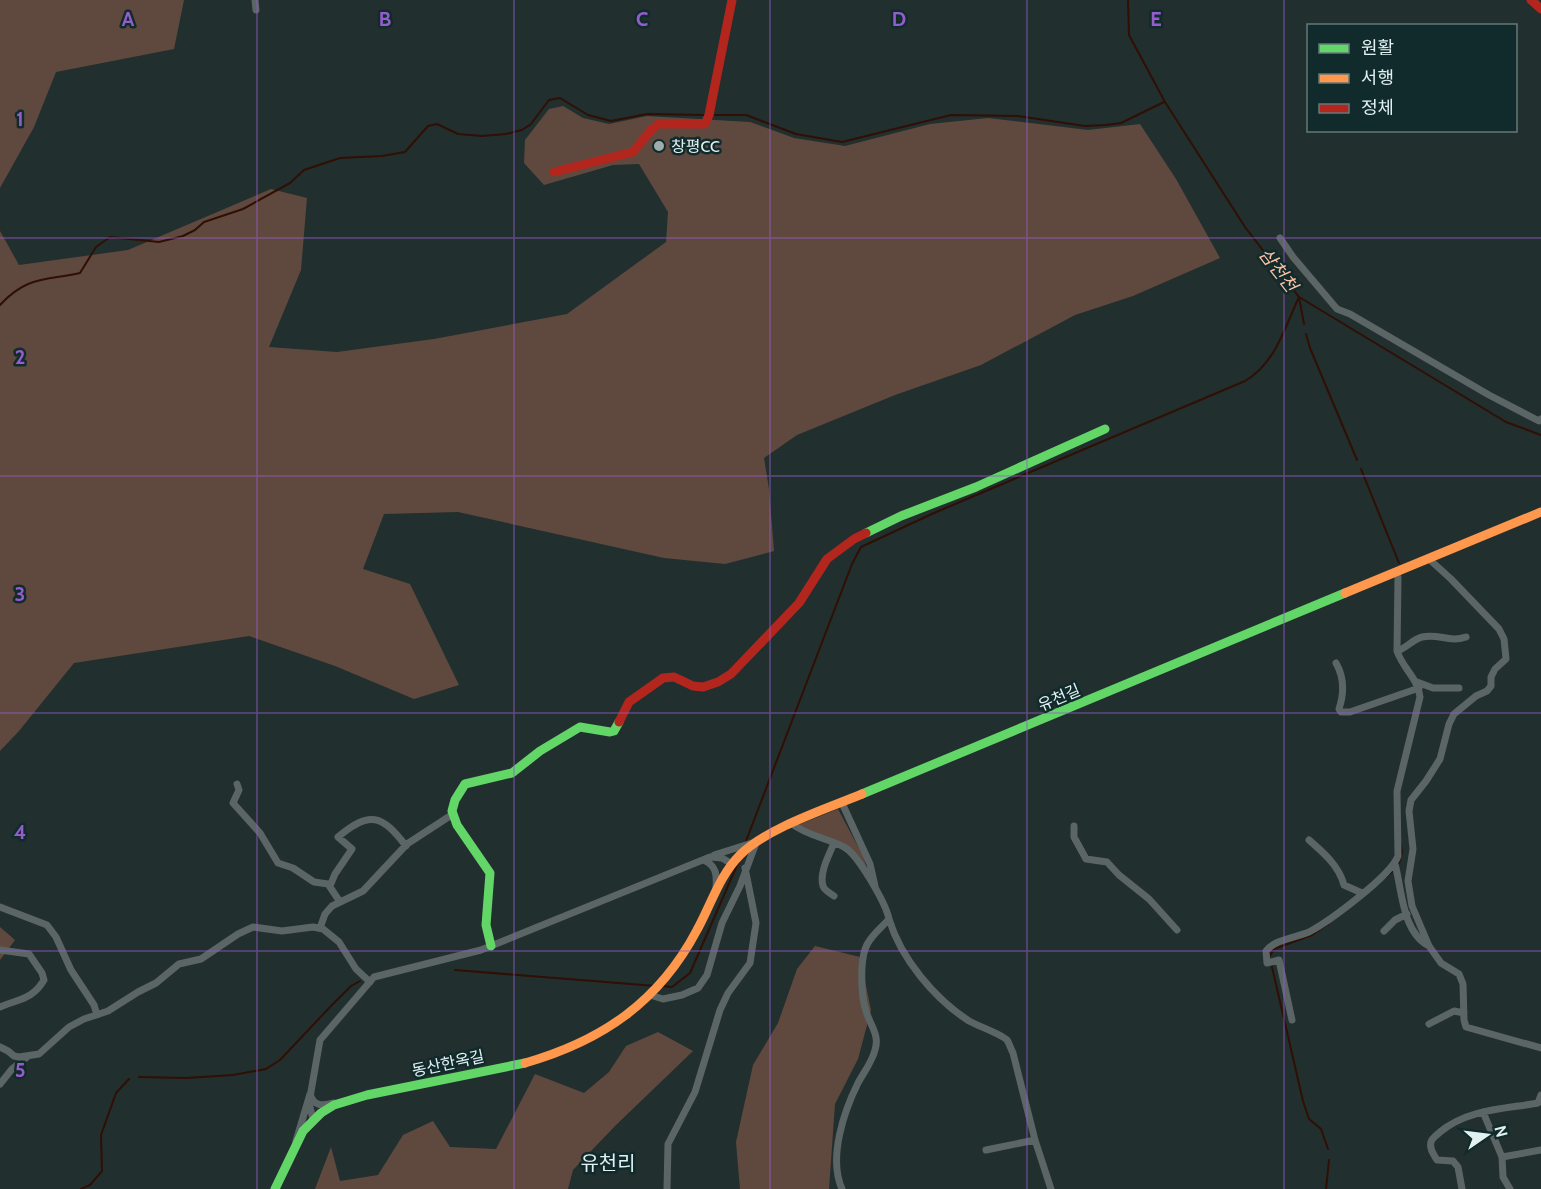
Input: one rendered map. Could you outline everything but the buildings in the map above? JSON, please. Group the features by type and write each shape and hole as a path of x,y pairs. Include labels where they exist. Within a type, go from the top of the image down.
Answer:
{"street":[{"path":"255,0 256,10"},
{"path":"554,172 633,152 659,124 705,124 710,115 732,0"},
{"path":"1531,0 1541,9"},
{"path":"1280,238 1337,309 1350,314 1539,421 1541,419"},
{"path":"491,946 485,916 490,873 453,814 455,800 467,782 498,778 512,773 540,751 580,727 586,726 607,733 614,731 629,702 663,678 674,676 697,687 725,678 739,667 795,608 827,559 854,539 901,516 976,487 1105,429"},
{"name":"유천길","path":"652,992 688,947 716,888 732,864 757,842 792,824 1541,512"},
{"path":"1428,559 1495,624 1504,639 1506,659 1495,669 1491,677 1491,686 1487,691 1476,696 1454,714 1449,724 1440,759 1411,800 1409,811 1413,849 1408,881 1415,915 1429,946 1441,963 1459,974 1463,984 1466,1027 1541,1048"},
{"path":"1292,1020 1279,960 1267,963 1266,951 1274,944 1316,928 1385,875 1395,864 1398,856 1397,789 1420,698 1418,685 1401,662 1397,651 1397,572"},
{"path":"1397,651 1406,649 1419,637 1433,636 1456,641 1466,637"},
{"path":"1336,663 1342,678 1342,700 1339,709 1341,712 1350,712 1418,685 1433,688 1459,688"},
{"path":"237,784 239,790 233,803 260,833 278,863 293,868 314,882 330,886 340,902"},
{"path":"842,803 870,864 876,892"},
{"path":"320,928 327,911 367,888 386,864 406,846 453,814"},
{"path":"330,886 352,849 338,837 357,822 382,821 406,846"},
{"path":"792,824 804,833 843,846 852,854 887,910 893,931 920,976 953,1010 1006,1040 1013,1053 1035,1140 1051,1189"},
{"path":"1074,826 1074,837 1086,859 1107,862 1119,875 1149,899 1177,930"},
{"path":"1309,840 1332,861 1344,885 1362,893"},
{"path":"313,1119 309,1103 320,1040 370,982 379,975 468,954 491,946 707,858 757,842"},
{"path":"652,992 663,999 682,995 698,988 707,975 722,923 740,886 757,842"},
{"path":"834,843 824,868 822,884 826,891 834,896"},
{"path":"707,858 722,858 732,864"},
{"path":"707,858 715,869 716,888"},
{"path":"1395,864 1410,925 1418,938 1429,946"},
{"path":"667,1189 668,1144 695,1092 728,993 750,963 756,923 746,868"},
{"path":"0,907 47,925 56,937 71,970 94,1005 97,1015"},
{"path":"1384,931 1395,920 1407,914"},
{"path":"842,1189 837,1163 842,1126 850,1099 872,1058 877,1042 864,1004 863,958 867,944 889,919"},
{"path":"0,1084 12,1069 27,1057 43,1051 69,1027 108,1011 156,983 179,964 205,957 249,928 259,927 282,931 320,928 339,942 356,969 370,982"},
{"path":"0,950 29,954 44,980 40,988 31,996 0,1007"},
{"name":"동산한옥길","path":"275,1189 302,1130 325,1109 342,1102 511,1066 569,1049 590,1040 614,1025 652,992"},
{"path":"1429,1024 1454,1011 1464,1013"},
{"path":"0,1047 14,1056 27,1057"},
{"path":"310,1094 314,1102 319,1105 342,1102"},
{"path":"296,1141 310,1094"},
{"path":"1462,1189 1458,1167 1453,1161 1437,1160 1432,1151 1431,1143 1434,1137 1455,1122 1483,1112 1538,1103 1541,1095"},
{"path":"1483,1112 1502,1158 1503,1177 1510,1189"},
{"path":"986,1149 1035,1140"},
{"path":"1502,1158 1541,1150"}],"shaded area":[{"path":"0,0 184,0 174,49 56,72 34,127 0,188"},
{"path":"563,106 583,118 609,124 647,116 750,122 794,138 845,146 930,124 988,118 1088,130 1140,124 1176,179 1220,258 1133,296 1075,315 981,365 895,395 797,435 764,458 774,551 725,564 664,558 458,512 384,514 363,569 410,584 459,685 414,699 335,666 249,636 74,663 0,751 0,231 19,265 128,250 271,189 307,198 301,270 269,347 337,352 434,339 567,314 666,242 668,212 639,164 613,165 544,185 524,163 525,140 549,109"},
{"path":"838,809 863,856 867,869 852,849 798,825"},
{"path":"0,927 15,940 0,960"},
{"path":"815,946 860,957 871,1010 858,1059 835,1104 829,1189 740,1189 736,1142 753,1065 778,1023 797,969"},
{"path":"658,1032 693,1051 573,1170 568,1189 315,1189 331,1147 340,1181 378,1175 403,1135 433,1121 450,1147 496,1149 535,1074 584,1093 609,1072 626,1046"}],"waterway":[{"name":"삼천천","path":"1128,0 1129,35 1165,102 1245,227 1299,297 1506,422 1541,435"},
{"path":"0,305 28,284 80,273 96,247 110,237 159,242 183,236 204,222 243,209 290,183 304,170 340,158 382,156 405,152 428,126 437,124 458,134 482,136 506,134 522,130 531,124 549,100 560,98 588,115 611,121 647,114 704,115"},
{"path":"715,115 746,115 796,134 842,142 951,115 1018,116 1085,126 1106,125 1121,123 1164,102"},
{"path":"1299,297 1304,324"},
{"path":"746,841 852,564 861,547 934,513 1245,381 1255,374 1272,355 1299,297"},
{"path":"1306,334 1357,460"},
{"path":"1361,469 1399,563"},
{"path":"1399,863 1402,853 1401,845"},
{"path":"662,986 672,987 690,973 738,863"},
{"path":"1386,877 1394,870"},
{"path":"1269,957 1274,949 1312,935 1328,924"},
{"path":"1272,967 1303,1101 1309,1119 1321,1129 1328,1149"},
{"path":"455,970 656,986"},
{"path":"139,1077 186,1078 233,1075 266,1069 280,1060 351,986 360,981"},
{"path":"81,1189 90,1185 102,1171 101,1135 116,1093 129,1079"},
{"path":"1326,1189 1329,1160"}],"traffic: fast":[{"path":"866,533 1105,429"},
{"path":"862,794 1345,593"},
{"path":"491,946 486,925 490,873 457,825 452,811 455,800 465,784 512,773 540,751 580,727 610,732 614,731 619,722"},
{"path":"275,1189 303,1131 321,1113 334,1105 367,1095 525,1063"}],"traffic: slow":[{"path":"1345,593 1541,512"},
{"path":"525,1063 579,1043 626,1015 646,998 682,955 726,872 752,845 798,820 862,794"}],"traffic: jam":[{"path":"554,172 633,152 659,124 705,124 709,115 732,0"},
{"path":"1531,0 1541,9"},
{"path":"619,722 629,702 663,678 674,677 693,686 703,687 731,674 799,603 827,559 866,533"}],"place":[{"name":"창평CC","path":"659,146"}],"district":[{"name":"유천리","path":"608,1163"}]}
